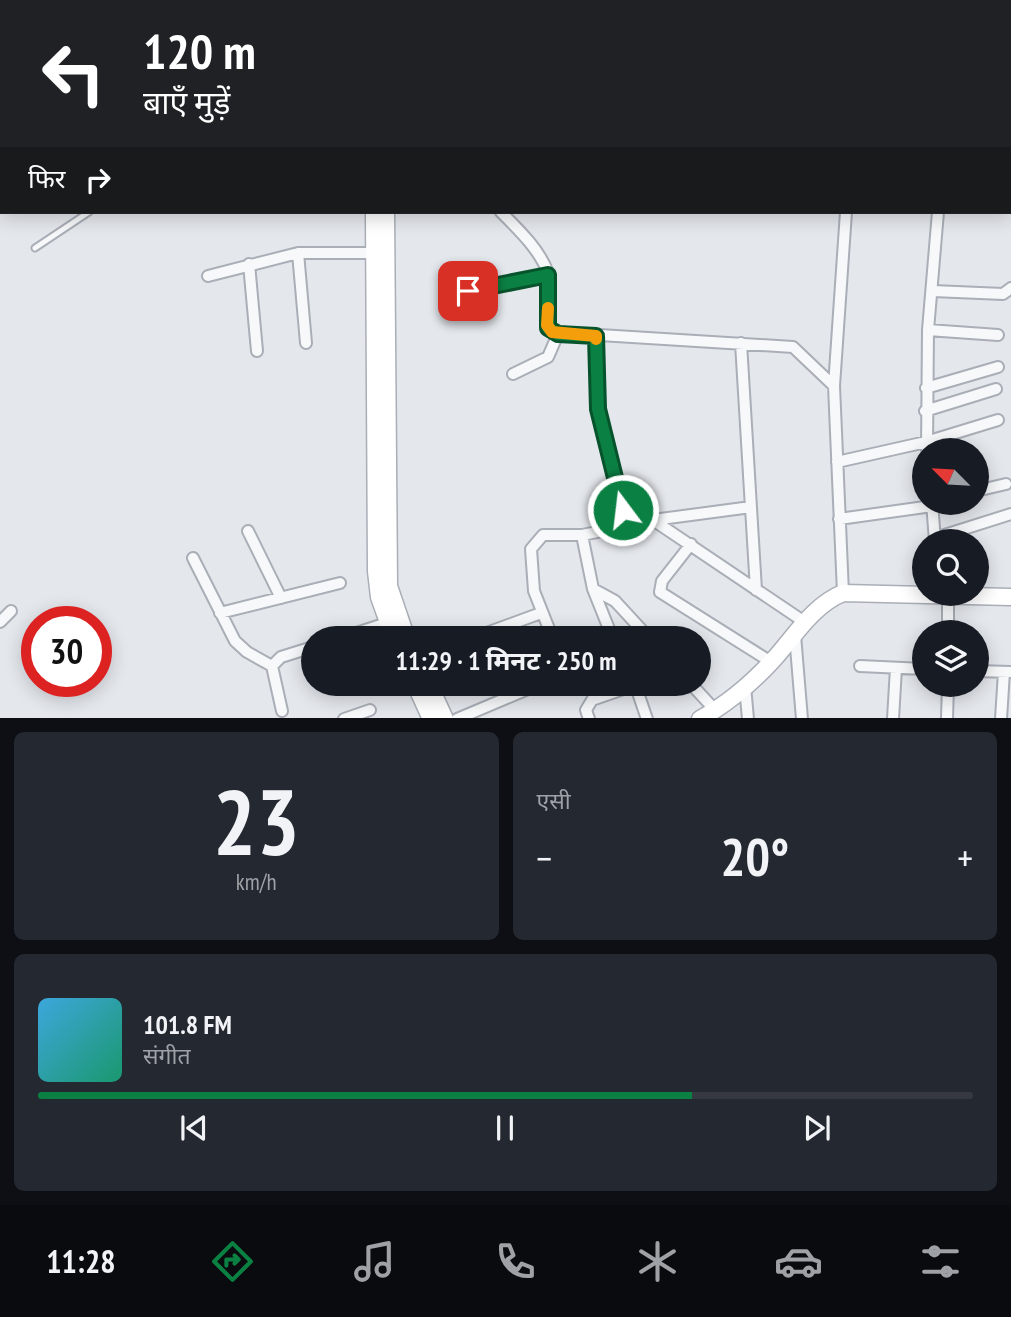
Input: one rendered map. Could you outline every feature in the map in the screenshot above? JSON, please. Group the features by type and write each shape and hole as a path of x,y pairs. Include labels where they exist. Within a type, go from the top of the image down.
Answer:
{"main road":[{"path":"374,214 376,571 379,597 388,626"},
{"path":"386,214 389,586 403,626"},
{"path":"703,718 745,686 771,662 820,605 843,593 912,594"},
{"path":"989,596 1011,597"},
{"path":"420,696 431,718"},
{"path":"434,696 445,718"}],"street":[{"path":"503,214 524,236 548,275 547,325 552,332 793,346 834,386"},
{"path":"843,593 834,386 846,214"},
{"path":"926,438 928,330 938,214"},
{"path":"208,276 298,253 374,253"},
{"path":"298,253 306,343"},
{"path":"249,264 257,351"},
{"path":"468,291 548,275"},
{"path":"933,292 1003,295 1011,288"},
{"path":"928,330 998,335"},
{"path":"513,374 548,357 558,334"},
{"path":"596,336 599,416 625,520"},
{"path":"741,343 755,590"},
{"path":"926,388 998,367"},
{"path":"925,411 996,389"},
{"path":"948,438 998,420"},
{"path":"837,462 912,449"},
{"path":"989,488 1006,484"},
{"path":"547,626 541,613 530,560 534,544 542,535 582,536 618,528 625,520 653,520 751,507"},
{"path":"839,519 912,507"},
{"path":"967,529 1011,514"},
{"path":"653,520 755,590 800,629 802,718"},
{"path":"248,531 281,598"},
{"path":"582,536 593,589 608,626"},
{"path":"691,544 662,581 660,592 771,662"},
{"path":"193,558 239,646 272,666 282,710"},
{"path":"220,613 340,583"},
{"path":"593,589 615,601 638,626"},
{"path":"0,622 11,611"},
{"path":"506,626 541,613"},
{"path":"378,626 387,623"},
{"path":"272,666 281,657 301,651"},
{"path":"860,666 912,669"},
{"path":"893,718 896,668"},
{"path":"989,671 1007,672 1001,718"},
{"path":"745,686 748,718"},
{"path":"459,718 512,696"},
{"path":"589,718 586,710 592,700 603,696"},
{"path":"639,696 647,718"},
{"path":"702,696 715,710"},
{"path":"947,718 948,697"},
{"path":"347,718 370,710"}],"lane":[{"path":"35,248 86,214"}],"slow traffic":[{"path":"548,308 547,325 552,332 596,336 596,339"}],"route":[{"path":"468,291 548,275 551,289 548,328 558,334 596,336 600,423 623,510"}]}
